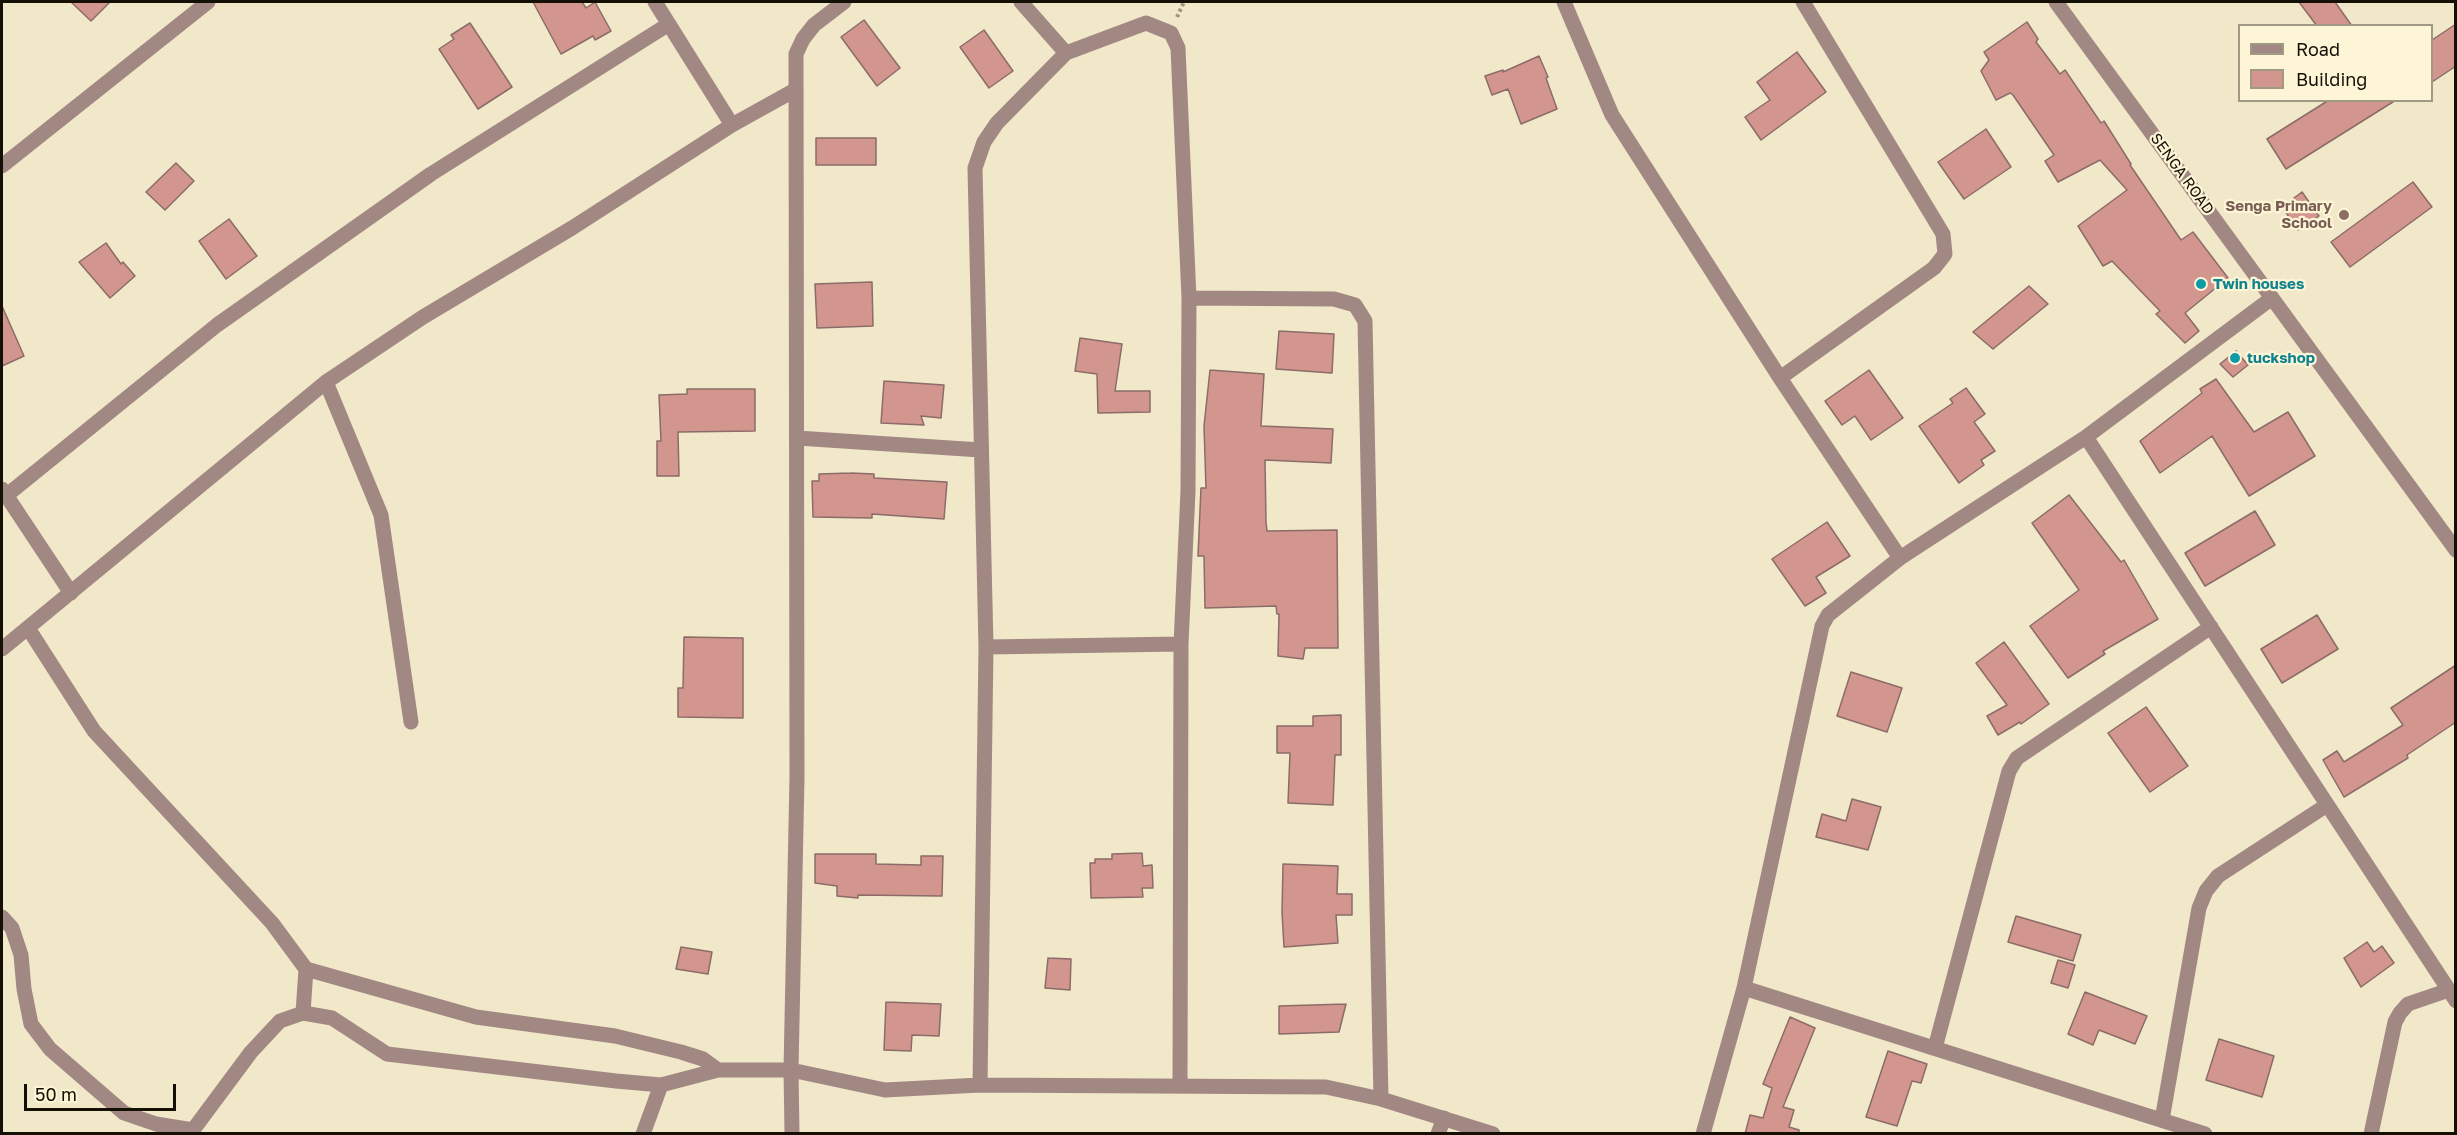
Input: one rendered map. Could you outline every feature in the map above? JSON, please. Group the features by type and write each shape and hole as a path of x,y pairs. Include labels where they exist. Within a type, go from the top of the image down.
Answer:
{"street":[{"path":"2,166 208,2"},
{"path":"655,2 732,125"},
{"path":"792,1134 791,1070 797,777 796,54 803,39 814,25 844,2"},
{"path":"1021,2 1066,53"},
{"path":"1564,2 1612,115 1780,378 1900,558"},
{"path":"1780,378 1934,268 1945,254 1943,234 1803,2"},
{"name":"SENGA ROAD","path":"2056,2 2456,550"},
{"path":"980,1085 986,647 975,168 984,142 997,123 1066,53 1146,23 1171,33 1178,48 1189,298 1188,491 1180,644 1180,1085"},
{"path":"71,593 4,492 217,325 430,174 669,24"},
{"path":"2,649 326,382 423,317 572,228 732,125 795,90"},
{"path":"1189,298 1334,299 1355,305 1365,321 1381,1099"},
{"path":"1702,1134 1744,988 1822,626 1828,615 1900,558 2085,437 2272,298"},
{"path":"326,382 381,515 411,722"},
{"path":"2085,437 2452,996 2408,1004 2400,1013 2371,1134"},
{"path":"797,438 981,450"},
{"path":"1935,1048 2009,771 2017,758 2211,627"},
{"path":"28,628 94,731 272,923 306,969 476,1017 615,1036 681,1052 703,1059 718,1070"},
{"path":"986,647 1180,644"},
{"path":"2162,1120 2199,908 2206,891 2218,876 2327,805"},
{"path":"2,917 12,928 21,955 24,989 31,1024 50,1049 124,1113 156,1124 192,1132 251,1052 280,1021 303,1013 332,1018 387,1054 661,1085 718,1070 791,1070 885,1090 980,1085 1326,1087 1381,1099 1493,1134"},
{"path":"303,1013 306,969"},
{"path":"1744,988 2205,1134"},
{"path":"643,1134 661,1085"},
{"path":"1438,1134 1444,1118"}],"building":[{"path":"71,2 110,2 91,21"},
{"path":"533,2 582,2 586,8 595,2 611,31 595,40 593,36 561,54"},
{"path":"2299,2 2335,2 2351,24 2316,24"},
{"path":"864,20 900,68 877,86 841,37"},
{"path":"2027,22 2038,39 2036,42 2060,74 2065,70 2101,123 2104,121 2130,165 2181,240 2193,232 2228,278 2185,313 2199,331 2185,343 2156,314 2160,311 2112,261 2103,266 2078,226 2127,190 2100,160 2058,182 2045,161 2054,155 2013,95 2010,93 1996,100 1981,71 1989,60 1984,52"},
{"path":"470,23 512,87 478,109 439,49 454,39 451,35"},
{"path":"2456,24 2456,66 2433,81 2433,39"},
{"path":"984,30 1013,71 989,88 960,47"},
{"path":"1797,52 1826,92 1761,140 1745,117 1770,100 1757,82"},
{"path":"1539,56 1557,109 1521,124 1508,89 1492,95 1485,76 1503,70 1503,72"},
{"path":"2326,102 2393,102 2286,169 2267,139"},
{"path":"1986,129 2011,167 1964,199 1938,162"},
{"path":"816,138 876,138 876,165 816,165"},
{"path":"176,163 194,181 165,210 146,192"},
{"path":"2413,182 2432,207 2350,267 2331,242"},
{"path":"2302,192 2319,216 2298,230 2282,207"},
{"path":"229,219 257,256 226,279 199,241"},
{"path":"106,243 121,264 123,262 135,276 110,298 79,262"},
{"path":"872,282 873,326 817,328 815,284"},
{"path":"2029,286 2048,304 1993,349 1973,332"},
{"path":"2,306 24,356 2,366"},
{"path":"1279,331 1334,334 1332,373 1276,369"},
{"path":"1080,338 1122,344 1115,391 1150,391 1150,412 1098,413 1097,374 1075,371"},
{"name":"tuckshop","path":"2236,351 2248,365 2233,377 2220,364"},
{"path":"1210,370 1264,374 1261,426 1333,429 1331,463 1265,460 1266,522 1267,531 1337,530 1338,648 1305,648 1303,659 1278,656 1279,614 1277,614 1276,606 1205,608 1204,556 1198,556 1201,488 1206,488 1204,426"},
{"path":"1869,370 1903,418 1871,440 1855,416 1842,425 1825,401"},
{"path":"2216,379 2254,432 2288,412 2315,456 2249,496 2212,436 2160,473 2140,441 2202,393 2200,389"},
{"path":"884,381 944,385 941,418 921,416 924,425 881,423"},
{"path":"1966,388 1985,414 1974,422 1995,451 1981,460 1984,465 1959,483 1919,426 1953,403 1950,399"},
{"path":"687,389 755,389 755,431 678,432 679,476 657,476 657,441 661,441 659,395 687,394"},
{"path":"819,474 874,474 874,478 947,482 944,519 872,514 872,518 813,517 812,481 819,481"},
{"path":"2069,495 2121,562 2124,560 2158,619 2103,651 2105,654 2068,678 2030,626 2079,590 2032,523"},
{"path":"2255,511 2275,545 2205,586 2185,553"},
{"path":"1827,522 1850,556 1816,577 1826,593 1805,606 1772,559"},
{"path":"2317,615 2338,649 2282,683 2261,649"},
{"path":"684,637 743,638 743,718 678,717 678,688 683,688"},
{"path":"2004,642 2049,704 2021,724 2020,722 1998,735 1987,716 2007,705 1976,663"},
{"path":"2456,665 2456,722 2407,755 2408,758 2344,797 2323,760 2337,751 2344,762 2403,725 2391,708"},
{"path":"1851,672 1902,688 1887,732 1837,716"},
{"path":"2146,707 2188,766 2150,792 2108,733"},
{"path":"1341,715 1341,755 1335,755 1333,805 1288,803 1290,753 1277,753 1277,726 1313,726 1313,716"},
{"path":"1852,799 1881,807 1868,850 1816,837 1822,814 1846,821"},
{"path":"1142,853 1143,866 1152,865 1153,888 1142,888 1143,897 1091,898 1090,863 1095,863 1095,859 1112,859 1112,854"},
{"path":"815,854 876,854 876,864 921,865 921,856 943,856 942,896 858,895 858,898 837,896 837,886 815,883"},
{"path":"1283,864 1338,866 1337,894 1352,894 1352,915 1336,915 1338,943 1284,947"},
{"path":"2016,916 2081,935 2073,961 2008,942"},
{"path":"2367,942 2374,952 2382,946 2394,963 2361,987 2344,958"},
{"path":"681,947 712,952 708,974 676,969"},
{"path":"1048,958 1071,959 1070,990 1045,988"},
{"path":"2058,960 2075,965 2068,988 2051,983"},
{"path":"2085,992 2147,1016 2135,1044 2099,1030 2093,1045 2068,1034"},
{"path":"886,1002 941,1004 939,1036 912,1035 911,1051 884,1050"},
{"path":"1346,1004 1339,1032 1279,1034 1279,1006"},
{"path":"1790,1017 1815,1028 1783,1107 1794,1110 1789,1127 1799,1130 1799,1134 1745,1134 1750,1115 1763,1118 1772,1088 1763,1084"},
{"path":"2219,1039 2274,1056 2262,1097 2206,1080"},
{"path":"1888,1051 1927,1064 1921,1083 1912,1081 1897,1126 1866,1117"}],"place":[{"name":"Senga Primary School","path":"2344,215"},
{"name":"Twin houses","path":"2201,284"},
{"name":"tuckshop","path":"2235,358"}]}
